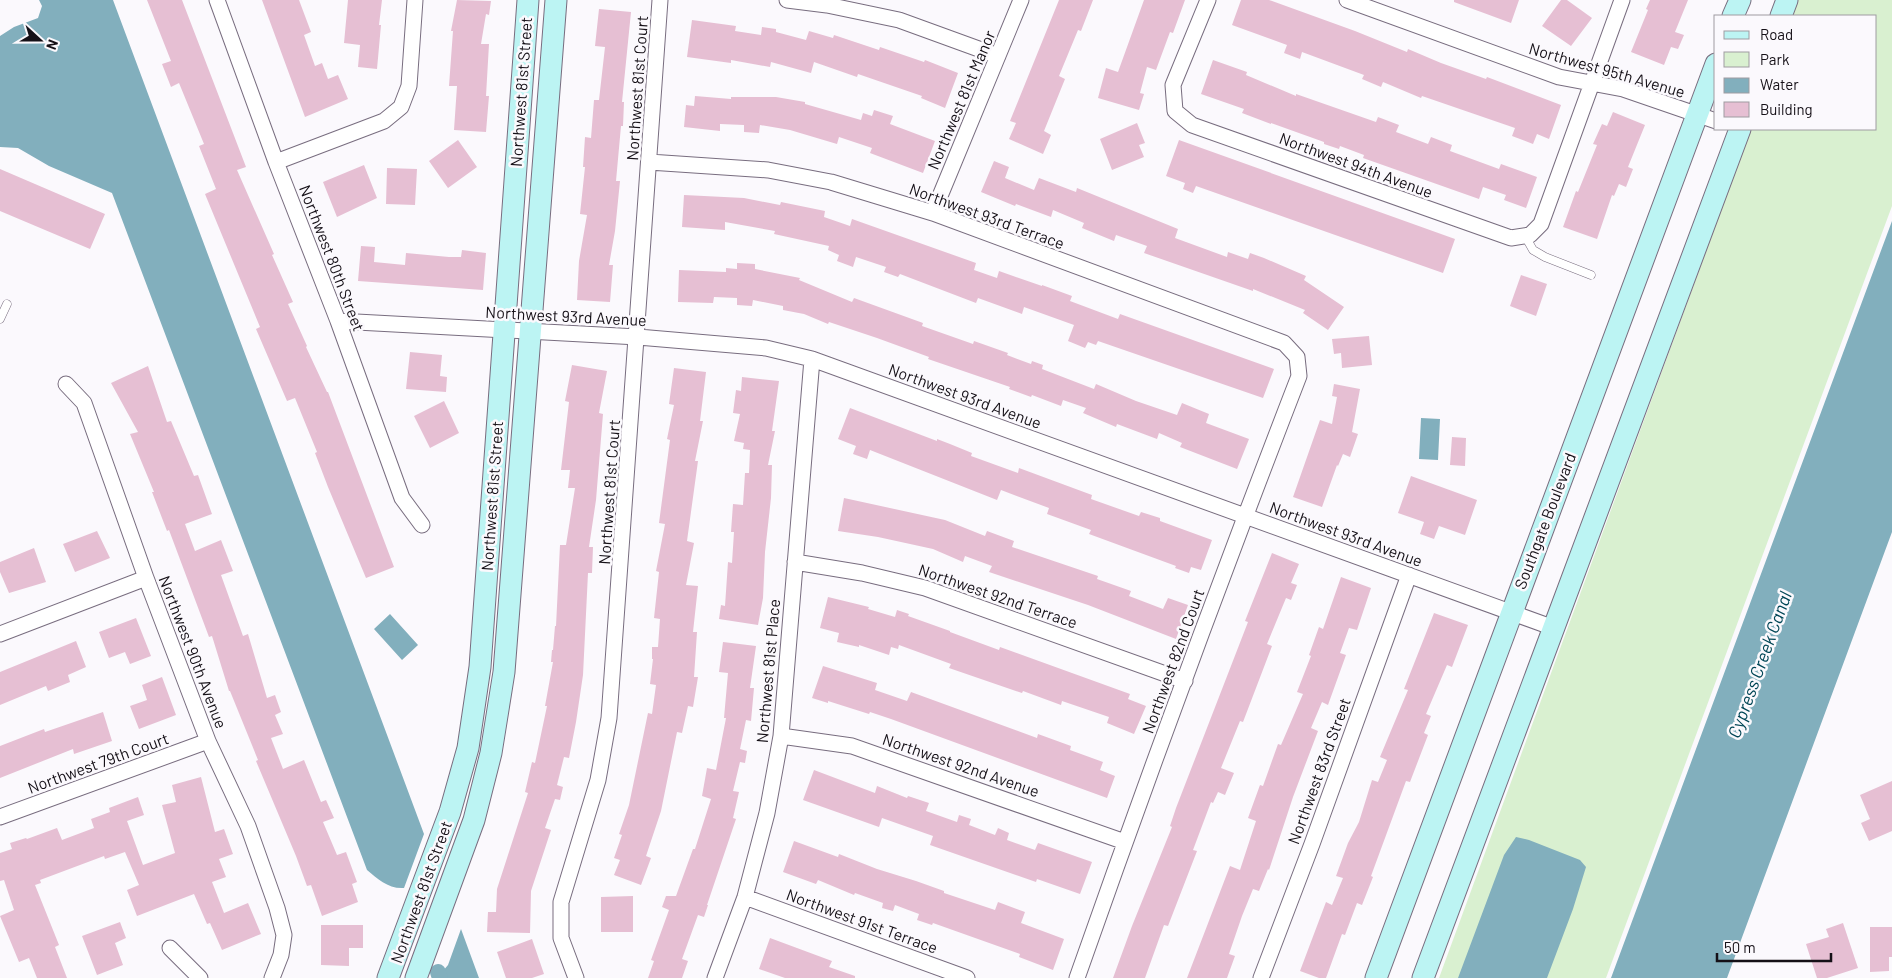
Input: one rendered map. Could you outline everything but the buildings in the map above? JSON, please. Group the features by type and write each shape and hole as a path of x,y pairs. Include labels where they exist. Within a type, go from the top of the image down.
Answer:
{"street":[{"name":"Northwest 80th Street","path":"217,0 276,162 338,321 402,498 422,525"},
{"path":"276,162 384,121 401,107 409,86 415,0"},
{"name":"Northwest 81st Street","path":"388,978 450,812 468,748 480,667 528,0"},
{"name":"Northwest 81st Street","path":"416,978 474,820 491,752 504,672 556,0"},
{"name":"Northwest 81st Court","path":"576,978 561,938 561,902 598,780 609,718 638,337 660,0"},
{"path":"787,0 827,5 899,20 998,56"},
{"name":"Northwest 81st Manor","path":"932,213 1021,0"},
{"name":"Northwest 94th Avenue","path":"1208,0 1173,85 1175,111 1192,125 1511,238 1528,236"},
{"name":"Northwest 95th Avenue","path":"1347,0 1558,77 1623,89 1706,118"},
{"path":"1528,236 1541,224 1622,0"},
{"path":"1734,15 1740,0"},
{"path":"1781,15 1787,0"},
{"name":"Southgate Boulevard","path":"1376,978 1511,612 1706,118 1714,75"},
{"path":"1423,978 1738,130"},
{"name":"Northwest 93rd Terrace","path":"649,162 768,170 831,182 932,213 1284,343 1297,357"},
{"name":"Northwest 93rd Avenue","path":"338,321 638,337 766,348 812,360 1554,628"},
{"name":"Northwest 82nd Court","path":"1077,978 1245,516 1299,376 1297,357"},
{"name":"Northwest 81st Place","path":"715,978 745,897 767,813 781,736 812,360"},
{"name":"Northwest 90th Avenue","path":"66,384 84,403 146,578 208,741 248,826 277,908 284,935 281,955 272,978"},
{"name":"Northwest 92nd Terrace","path":"795,562 862,573 925,588 1185,681"},
{"name":"Northwest 83rd Street","path":"1261,978 1409,575"},
{"path":"0,634 146,578"},
{"name":"Northwest 92nd Avenue","path":"781,736 852,746 1125,842"},
{"name":"Northwest 79th Court","path":"0,817 208,741"},
{"name":"Northwest 91st Terrace","path":"745,897 966,978"},
{"path":"170,948 200,978"}],"lane":[{"path":"1528,236 1533,250 1545,257 1591,275"},
{"path":"0,319 6,304"}],"green space":[{"path":"1798,0 1892,0 1892,206 1606,978 1439,978 1751,130 1877,130 1877,15 1792,15"}],"water":[{"path":"39,0 113,0 424,834 404,888 388,885 367,870 112,193 49,166 18,148 0,147 0,36 14,27 38,18 42,6"},
{"name":"Cypress Creek Canal","path":"1892,221 1892,532 1727,978 1611,978"},
{"path":"1421,418 1440,419 1438,460 1419,459"},
{"path":"390,614 418,645 402,660 374,629"},
{"path":"1516,837 1529,840 1580,860 1586,867 1573,909 1547,978 1458,978 1504,855"},
{"path":"461,929 479,978 437,978 448,965"}],"waterway":[{"path":"438,972 440,978"}]}
